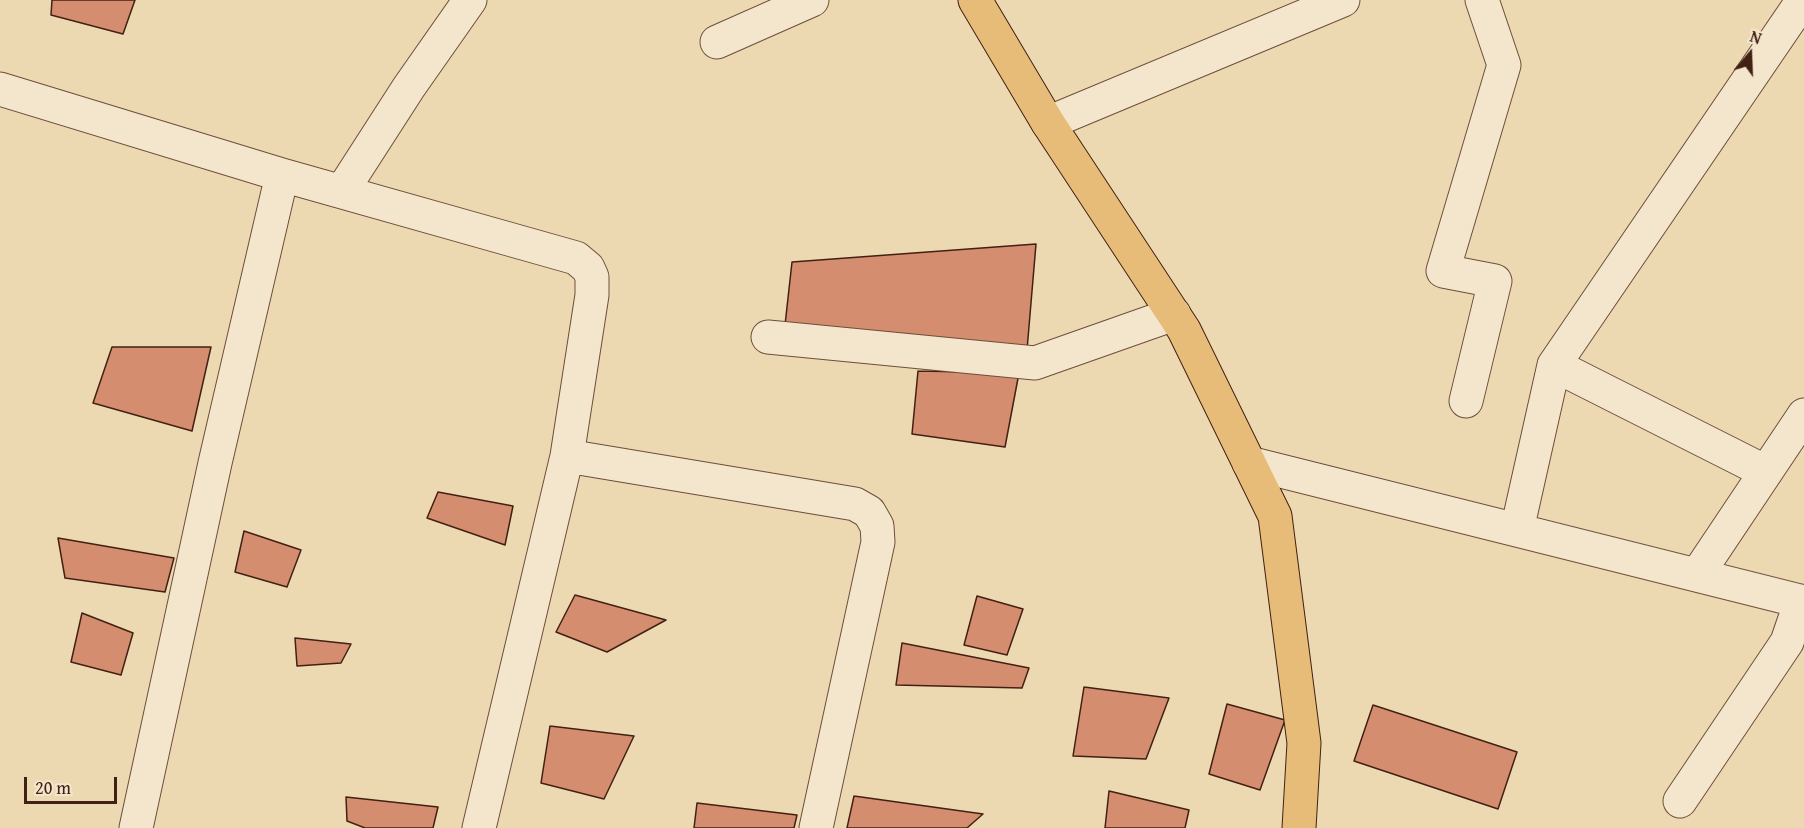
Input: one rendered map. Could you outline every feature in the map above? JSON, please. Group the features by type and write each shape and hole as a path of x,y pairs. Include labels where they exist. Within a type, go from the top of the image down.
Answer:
{"main road":[{"path":"975,0 1048,123 1184,330 1275,516 1304,743 1299,828"}],"street":[{"path":"342,191 409,87 470,0"},
{"path":"717,42 812,0"},
{"path":"1048,123 1343,0"},
{"path":"1466,401 1495,281 1443,271 1504,65 1482,0"},
{"path":"1516,530 1554,365 1803,0"},
{"path":"0,89 282,175 576,258 588,268 592,277 592,295 567,456 479,828"},
{"path":"136,828 212,474 282,175"},
{"path":"768,337 1035,363 1174,314"},
{"path":"1554,365 1766,472"},
{"path":"1697,575 1804,415"},
{"path":"567,456 855,504 869,512 877,526 878,542 816,828"},
{"path":"1249,463 1802,601 1787,642 1680,801"}],"building":[{"path":"52,0 135,0 123,34 51,15"},
{"path":"1036,244 1027,350 785,325 792,262"},
{"path":"112,347 211,347 192,431 93,403"},
{"path":"918,371 1019,373 1005,447 912,434"},
{"path":"438,492 513,506 505,545 427,518"},
{"path":"244,531 301,550 287,587 235,572"},
{"path":"58,538 174,558 165,592 65,578"},
{"path":"575,595 666,620 607,652 556,632"},
{"path":"977,596 1023,609 1007,655 964,645"},
{"path":"82,613 133,633 121,675 71,662"},
{"path":"295,638 351,644 341,663 297,666"},
{"path":"902,643 1029,668 1022,688 896,685"},
{"path":"1084,687 1169,698 1146,759 1073,756"},
{"path":"1227,704 1285,720 1260,790 1209,774"},
{"path":"1373,705 1517,752 1498,809 1354,761"},
{"path":"550,726 634,736 604,799 541,783"},
{"path":"1109,791 1189,810 1185,828 1105,828"},
{"path":"854,796 983,814 967,828 847,828"},
{"path":"346,797 438,807 433,828 365,828 347,821"},
{"path":"697,803 797,815 794,828 694,828"}]}
